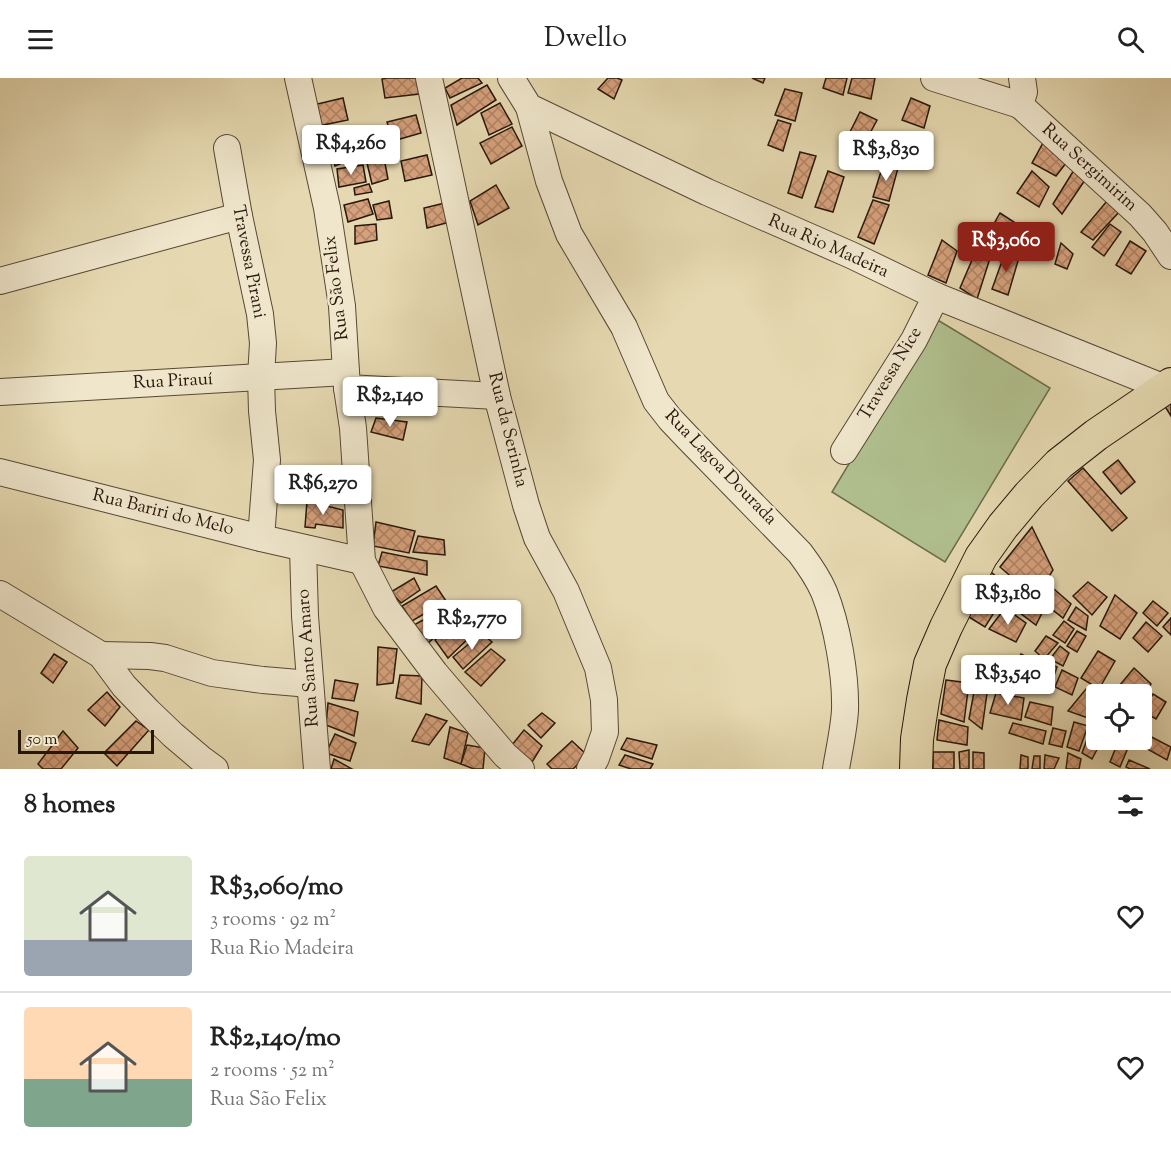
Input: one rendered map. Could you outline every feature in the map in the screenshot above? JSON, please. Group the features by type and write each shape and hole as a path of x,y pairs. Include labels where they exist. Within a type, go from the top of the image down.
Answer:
{"main road":[{"path":"916,769 917,739 930,664 981,557 1029,495 1059,464 1096,435 1168,386"}],"street":[{"name":"Rua São Felix","path":"298,78 327,208 342,306 362,561 386,608 435,673 505,755 520,769"},
{"name":"Rua da Serinha","path":"429,78 497,396 537,538 566,591 598,668 604,700 605,732 590,769"},
{"path":"511,78 529,107"},
{"path":"934,78 1020,105 1024,92 1022,78"},
{"name":"Rua Sergimirim","path":"1020,105 1140,215 1171,256"},
{"name":"Rua Rio Madeira","path":"529,107 707,192 851,255 936,296 1168,386"},
{"name":"Rua Lagoa Dourada","path":"529,107 549,181 569,234 624,327 656,400 670,419 800,553 823,591 832,615 844,690 845,711 836,769"},
{"name":"Travessa Pirani","path":"227,148 260,314 261,377 267,460 261,538"},
{"path":"0,281 239,216"},
{"name":"Travessa Nice","path":"844,451 914,340 936,296"},
{"name":"Rua Pirauí","path":"0,392 261,377 347,380 497,396"},
{"name":"Rua Bariri do Melo","path":"0,472 362,561"},
{"name":"Rua Santo Amaro","path":"303,548 305,616 317,769"},
{"path":"0,594 101,655 124,686 148,711 215,769"},
{"path":"101,655 165,658 212,673 310,684"}],"green space":[{"path":"936,319 1050,388 945,562 832,492"}],"building":[{"path":"417,78 419,94 385,98 382,79"},
{"path":"462,78 478,78 482,83 450,98 445,88"},
{"path":"608,78 622,80 614,99 598,89"},
{"path":"752,78 765,78 763,83"},
{"path":"826,78 847,78 843,95 823,88"},
{"path":"852,78 875,78 871,99 848,93"},
{"path":"487,85 496,100 457,125 451,105"},
{"path":"785,89 802,93 795,121 775,115"},
{"path":"343,98 348,120 318,126 313,105"},
{"path":"911,98 930,106 924,128 902,120"},
{"path":"500,103 512,124 489,135 481,113"},
{"path":"860,112 877,120 861,150 845,142"},
{"path":"416,115 421,133 393,141 387,122"},
{"path":"778,120 791,124 783,151 768,145"},
{"path":"512,127 522,146 491,164 480,143"},
{"path":"378,131 380,153 360,153 357,135"},
{"path":"352,134 354,158 335,166 329,142"},
{"path":"1043,143 1066,163 1056,176 1032,163"},
{"path":"800,152 816,156 802,198 788,193"},
{"path":"427,155 432,175 405,181 401,161"},
{"path":"384,158 388,179 372,184 367,163"},
{"path":"884,162 898,168 889,201 873,197"},
{"path":"363,165 366,182 339,187 337,169"},
{"path":"1074,170 1085,180 1062,214 1053,204"},
{"path":"828,171 844,177 833,212 815,207"},
{"path":"1032,171 1049,187 1039,207 1017,193"},
{"path":"369,184 372,192 355,195 354,188"},
{"path":"496,185 509,208 478,225 470,201"},
{"path":"368,199 373,214 348,222 344,205"},
{"path":"873,200 889,205 874,244 858,237"},
{"path":"389,201 392,218 377,220 373,205"},
{"path":"1107,201 1120,211 1093,240 1081,232"},
{"path":"449,202 454,221 427,228 424,208"},
{"path":"1000,213 1017,224 1000,254 983,243"},
{"path":"376,224 377,240 355,244 355,226"},
{"path":"1110,224 1121,232 1104,256 1092,247"},
{"path":"942,240 957,251 946,283 928,275"},
{"path":"1130,241 1146,251 1131,274 1116,265"},
{"path":"1061,243 1073,254 1067,269 1055,264"},
{"path":"978,246 992,252 977,299 960,288"},
{"path":"1006,250 1020,254 1008,295 992,289"},
{"path":"1171,394 1171,416 1161,400"},
{"path":"376,418 407,422 403,440 371,432"},
{"path":"1118,460 1135,482 1121,494 1103,472"},
{"path":"1083,468 1127,518 1112,531 1068,481"},
{"path":"307,501 343,510 343,528 316,524 315,528 305,527"},
{"path":"376,522 415,531 409,553 373,546"},
{"path":"1032,527 1053,570 1036,598 1000,567"},
{"path":"418,536 444,540 445,555 413,552"},
{"path":"382,552 427,561 427,575 378,566"},
{"path":"991,572 1006,585 998,599 983,585"},
{"path":"414,578 420,590 401,603 391,592"},
{"path":"1088,582 1107,597 1092,615 1073,596"},
{"path":"436,586 446,601 412,621 402,606"},
{"path":"980,589 1000,603 985,627 964,614"},
{"path":"1054,589 1071,604 1063,618 1044,603"},
{"path":"1019,592 1043,611 1036,625 1008,604"},
{"path":"1115,595 1137,613 1120,639 1100,626"},
{"path":"1153,601 1168,613 1157,626 1143,613"},
{"path":"452,604 458,616 427,644 414,625"},
{"path":"1076,607 1088,616 1086,630 1068,620"},
{"path":"1005,608 1026,623 1016,642 989,629"},
{"path":"1171,618 1171,635 1163,627"},
{"path":"462,619 476,631 448,658 435,640"},
{"path":"1064,621 1074,629 1065,643 1053,635"},
{"path":"1146,622 1162,636 1148,652 1133,638"},
{"path":"1077,631 1086,636 1077,652 1067,646"},
{"path":"482,633 492,642 463,669 453,657"},
{"path":"1046,636 1058,643 1044,659 1035,651"},
{"path":"1060,646 1069,653 1063,666 1050,659"},
{"path":"378,647 397,649 393,683 377,685"},
{"path":"491,649 505,660 481,686 465,672"},
{"path":"1098,651 1115,661 1102,684 1091,684 1081,678"},
{"path":"54,654 67,662 53,683 41,673"},
{"path":"1021,654 1036,662 1026,686 1010,677"},
{"path":"990,660 1009,669 1006,680 986,675"},
{"path":"1043,662 1057,667 1050,687 1034,683"},
{"path":"1134,668 1151,684 1121,684"},
{"path":"1062,670 1078,678 1072,695 1055,687"},
{"path":"400,675 422,676 421,704 396,698"},
{"path":"335,680 358,684 354,701 332,698"},
{"path":"946,680 969,683 964,722 941,714"},
{"path":"976,681 988,686 982,729 969,719"},
{"path":"1086,689 1086,717 1068,711"},
{"path":"107,692 120,707 105,726 88,710"},
{"path":"996,693 1024,698 1021,720 990,713"},
{"path":"1153,694 1166,702 1156,719 1152,717"},
{"path":"1030,702 1053,707 1051,725 1025,717"},
{"path":"328,703 358,712 354,736 326,725"},
{"path":"542,713 555,723 541,738 528,725"},
{"path":"426,714 447,721 429,745 412,741"},
{"path":"939,720 968,727 967,745 937,740"},
{"path":"136,721 149,730 117,766 104,753"},
{"path":"1074,722 1086,725 1079,751 1067,747"},
{"path":"1013,723 1046,731 1043,744 1009,733"},
{"path":"450,727 468,733 461,764 444,758"},
{"path":"1053,728 1066,731 1062,747 1049,744"},
{"path":"524,730 542,746 532,762 512,745"},
{"path":"63,731 78,748 61,769 43,769 38,764"},
{"path":"335,734 356,743 350,761 326,753"},
{"path":"1152,737 1171,747 1167,760 1149,750 1152,750"},
{"path":"627,738 657,745 652,759 621,749"},
{"path":"572,741 587,755 573,769 552,769 547,764"},
{"path":"1086,742 1086,750 1097,750 1092,759 1082,753"},
{"path":"467,745 485,748 483,769 474,769 461,764"},
{"path":"969,750 969,769 960,769 959,752"},
{"path":"1115,750 1127,750 1120,767 1110,762"},
{"path":"933,752 954,752 954,769 933,769"},
{"path":"973,752 984,753 984,769 973,769"},
{"path":"1068,753 1081,759 1079,769 1066,769"},
{"path":"625,755 653,764 650,769 631,769 619,765"},
{"path":"1021,755 1028,757 1028,769 1020,769"},
{"path":"1045,755 1059,758 1054,769 1044,769"},
{"path":"1034,756 1040,756 1040,769 1032,769"},
{"path":"334,759 352,769 331,769"},
{"path":"1129,760 1150,769 1130,769 1126,767"}]}
